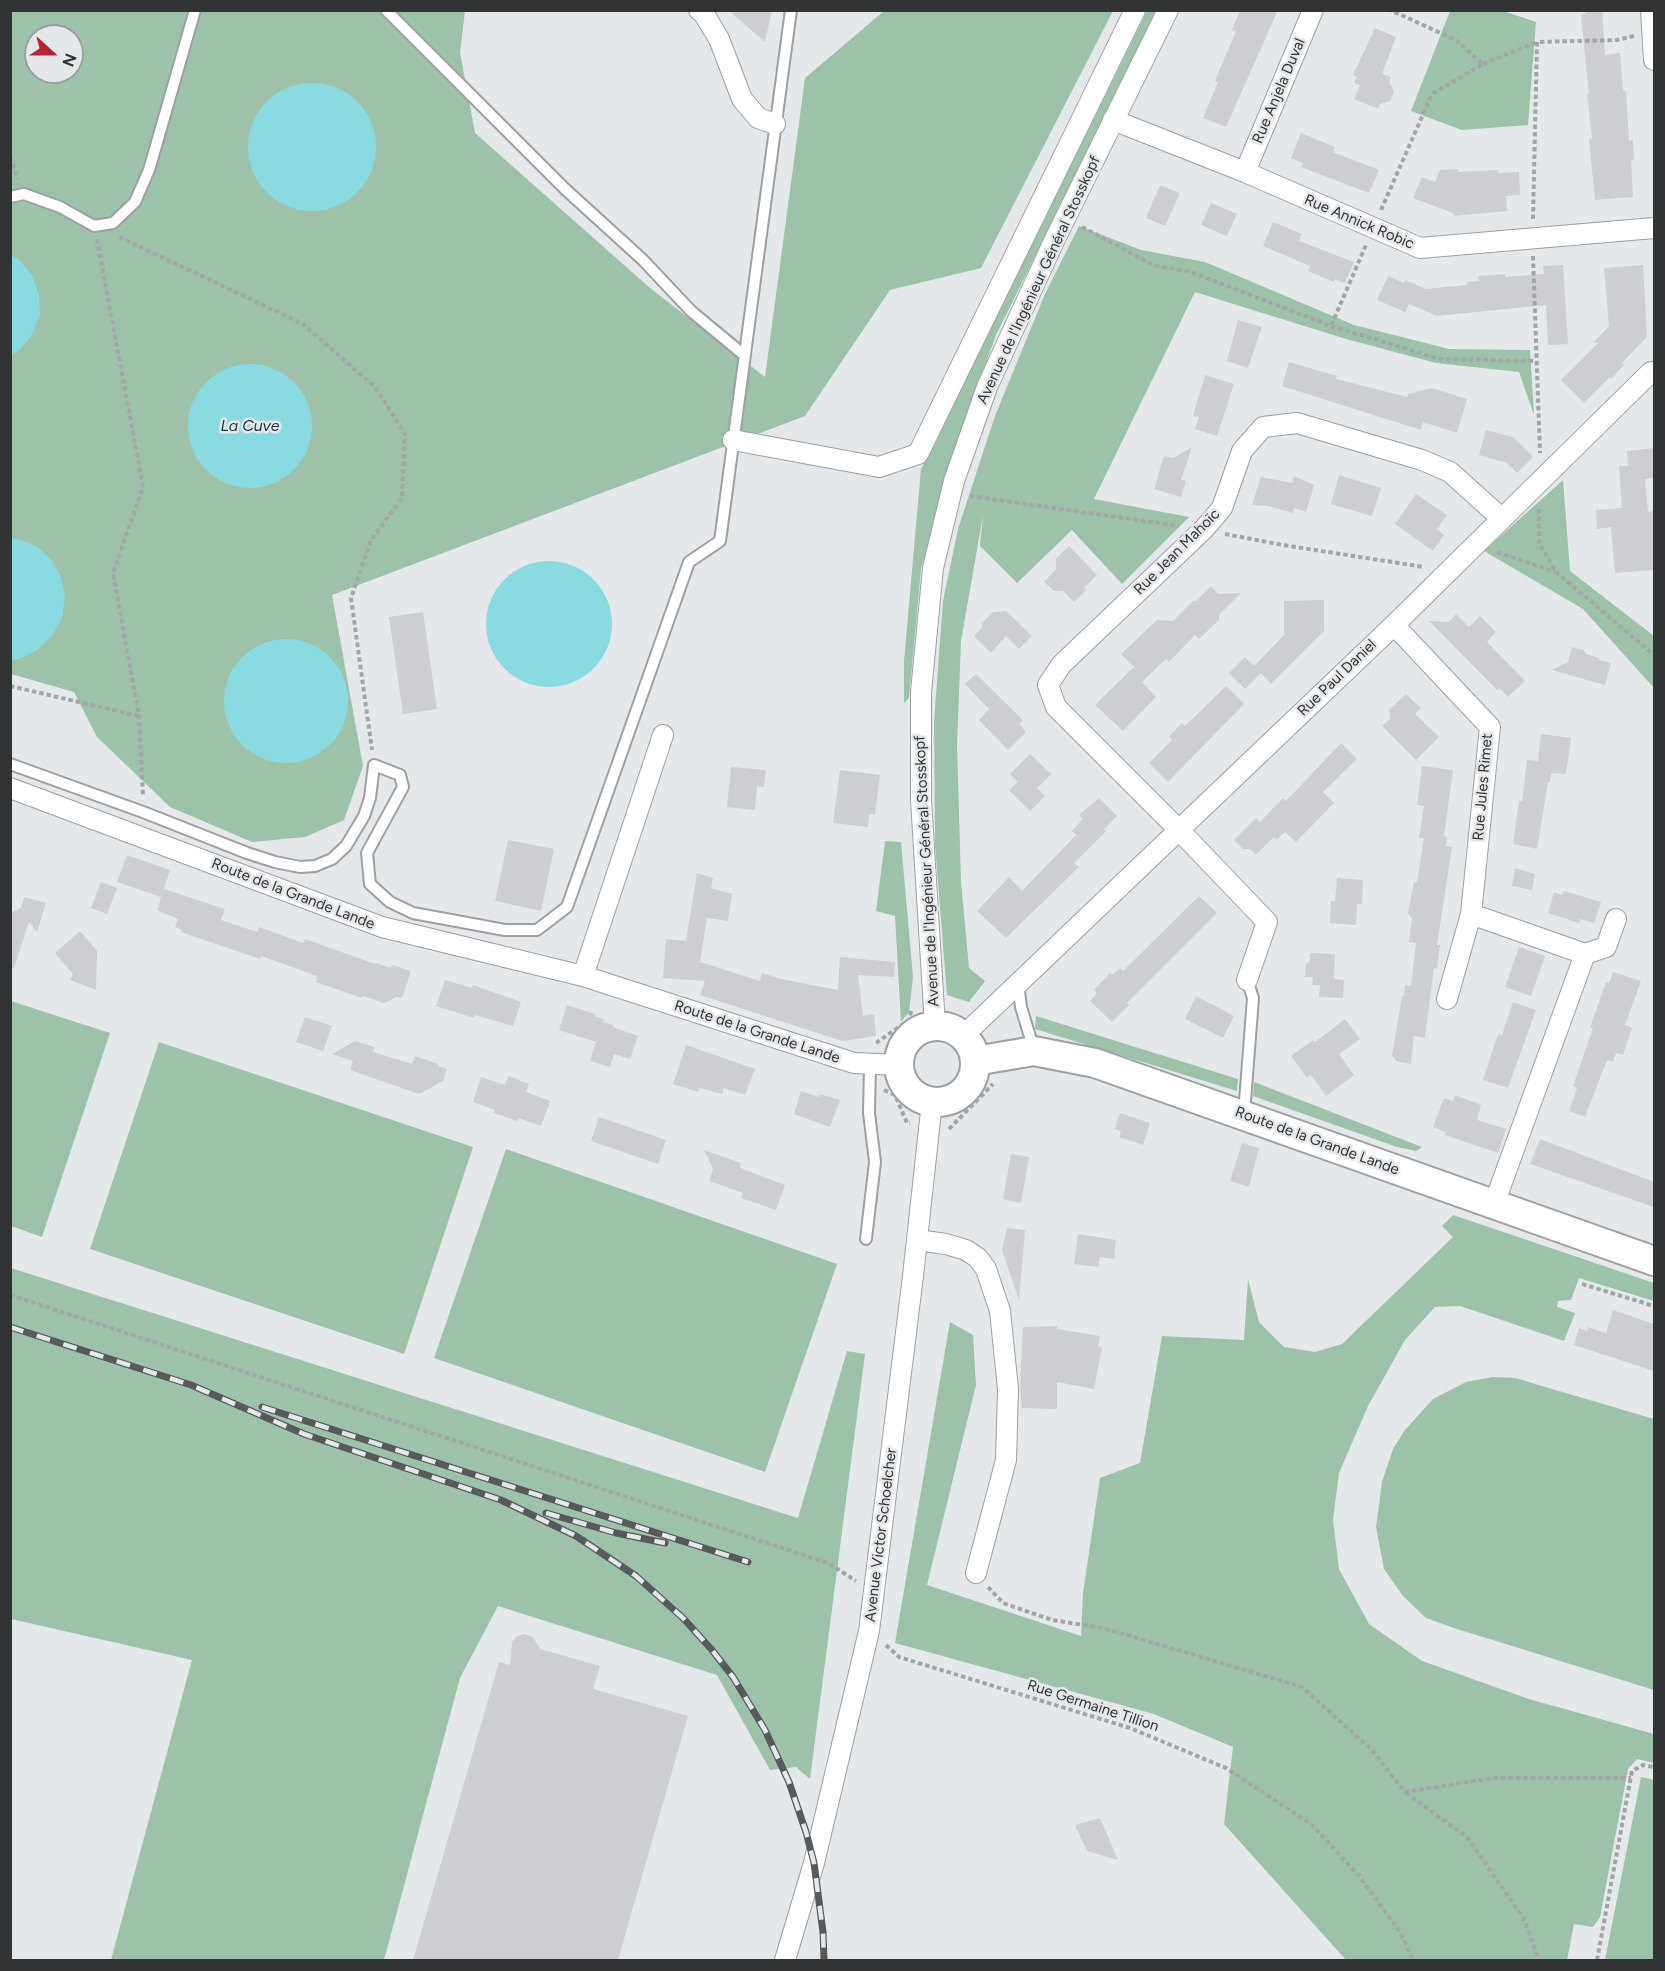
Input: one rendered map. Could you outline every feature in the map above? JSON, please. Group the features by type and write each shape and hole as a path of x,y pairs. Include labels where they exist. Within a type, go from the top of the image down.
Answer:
{"street":[{"path":"699,10 704,14 719,39 742,99 758,118 775,124"},
{"path":"733,440 879,467 918,454 1136,10"},
{"name":"Avenue de l'Ingénieur Général Stosskopf","path":"934,1016 921,801 921,692 933,568 951,494 987,387 1055,238 1168,10"},
{"name":"Rue Anjela Duval","path":"1245,172 1313,10"},
{"path":"1651,10 1654,60"},
{"name":"Rue Annick Robic","path":"1113,120 1245,172 1420,248 1654,228"},
{"name":"Rue Paul Daniel","path":"977,1052 1018,984 1394,625 1651,372 1654,372"},
{"name":"Rue Jean Mahoïc","path":"1179,830 1056,707 1048,686 1061,665 1204,529 1222,508 1242,451 1263,427 1297,423 1422,460 1450,472 1501,518"},
{"name":"Rue Jules Rimet","path":"1394,625 1490,727 1471,914 1447,999"},
{"path":"583,976 663,735"},
{"name":"Route de la Grande Lande","path":"10,788 381,927 583,976 878,1069"},
{"path":"1179,830 1267,922 1247,980"},
{"path":"1471,914 1585,954 1606,947 1616,919"},
{"path":"1494,1204 1585,954"},
{"path":"934,1016 977,1052 973,1078 963,1092 931,1112 903,1082 878,1069 901,1051 909,1038 921,1030 934,1016"},
{"name":"Route de la Grande Lande","path":"977,1052 1034,1051 1095,1063 1654,1261"},
{"name":"Avenue Victor Schoelcher","path":"785,1960 814,1863 869,1631 931,1112"},
{"path":"917,1240 946,1244 966,1250 978,1258 986,1269 1000,1311 1008,1389 1006,1460 976,1573"}],"lane":[{"path":"10,197 24,194 60,207 94,226 113,223 135,202 149,170 195,10"},
{"path":"386,10 565,189 643,260 691,311 744,355"},
{"path":"10,764 276,862 300,867 315,866 332,859 346,846 356,831 370,798 374,765 400,775 403,787 367,853 370,884 390,902 413,913 505,930 537,930 567,907 689,562 720,541 792,10"},
{"path":"1244,1115 1253,998 1247,980"},
{"path":"1018,984 1021,1007 1034,1051"},
{"path":"866,1239 875,1162 869,1113 878,1069"}],"path":[{"path":"1483,64 1537,42 1617,40 1652,32"},
{"path":"1537,42 1533,237 1536,361 1541,443 1539,454 1553,468"},
{"path":"10,157 24,194"},
{"path":"94,226 142,487 113,573 139,716 143,812"},
{"path":"94,226 303,324 375,387 405,434 402,498 371,540 351,598 374,765"},
{"path":"1332,326 1440,359 1536,361"},
{"path":"951,494 1204,529 1283,545 1422,568 1430,562"},
{"path":"1539,506 1539,543 1556,572 1654,655"},
{"path":"1466,553 1496,552 1556,572"},
{"path":"10,686 139,716"},
{"path":"934,1016 914,1002 909,1020 872,1044 878,1069 907,1123 931,1112 950,1130 976,1099 1000,1078 977,1052"},
{"path":"1582,1284 1654,1306"},
{"path":"10,1295 828,1563 873,1592"},
{"path":"976,1573 1003,1603 1052,1620 1103,1628 1302,1687 1371,1749 1405,1792 1467,1837 1524,1919 1539,1960"},
{"name":"Rue Germaine Tillion","path":"869,1631 899,1657 1130,1728 1226,1768 1311,1824 1360,1877 1400,1932 1413,1960"},
{"path":"1597,1960 1632,1771 1643,1765 1654,1767"},
{"path":"1405,1792 1494,1778 1631,1778"}],"green space":[{"path":"10,11 465,11 460,53 475,133 650,288 765,377 805,78 884,11 1113,11 981,268 890,290 805,416 332,595 363,766 344,820 305,837 252,842 170,807 97,737 74,692 11,674"},
{"path":"1147,11 1157,11 996,335 951,461 921,569 909,698 904,703 904,661 921,469"},
{"path":"1450,11 1503,11 1536,22 1528,125 1462,130 1411,111"},
{"path":"1079,226 1141,250 1205,262 1354,325 1449,349 1530,350 1534,415 1519,372 1436,363 1346,339 1195,292 1094,499 1189,517 1122,584 1072,530 1017,583 980,546 983,515 961,641 957,745 961,881 969,968 985,981 969,1002 947,995 935,844 934,722 943,601 958,529 995,416 1045,294"},
{"path":"1563,480 1570,571 1654,636 1654,688 1583,609 1484,551"},
{"path":"885,841 901,842 913,977 909,1012 901,1022 895,916 876,911"},
{"path":"11,1001 110,1033 42,1237 11,1226"},
{"path":"1036,1016 1238,1079 1237,1091 1035,1029"},
{"path":"159,1042 473,1147 404,1354 90,1249"},
{"path":"1254,1082 1422,1147 1416,1151 1397,1147 1253,1096"},
{"path":"506,1149 837,1264 765,1472 434,1358"},
{"path":"1453,1215 1654,1283 1654,1301 1579,1278 1571,1300 1558,1301 1557,1307 1575,1313 1564,1341 1460,1306 1435,1307 1405,1340 1368,1406 1339,1473 1333,1520 1339,1569 1369,1624 1422,1661 1529,1699 1654,1734 1654,1763 1637,1759 1628,1769 1600,1917 1593,1927 1574,1924 1567,1960 1346,1960 1224,1824 1233,1747 1154,1714 895,1643 950,1322 973,1335 976,1385 927,1585 1081,1636 1083,1593 1100,1478 1140,1463 1162,1336 1244,1340 1248,1279 1259,1322 1284,1347 1315,1352 1342,1344 1453,1237 1442,1226"},
{"path":"11,1268 798,1518 847,1351 865,1354 810,1779 796,1767 770,1770 717,1675 498,1606 460,1678 384,1960 111,1960 192,1660 11,1619"},
{"path":"1493,1377 1515,1378 1654,1419 1654,1690 1426,1618 1403,1596 1384,1569 1376,1527 1382,1482 1393,1449 1405,1430 1433,1399 1466,1382"},
{"path":"1641,1777 1654,1780 1654,1960 1605,1960"}],"water":[{"path":"312,83 337,88 357,102 371,122 376,147 371,172 357,192 337,206 312,211 287,206 267,192 253,172 248,147 253,122 267,102 287,88"},
{"path":"11,255 19,260 32,275 39,294 40,314 33,333 21,349 11,356"},
{"name":"La Cuve","path":"250,364 274,369 285,374 294,382 302,391 307,402 312,426 307,450 302,461 294,470 285,478 274,483 250,488 226,483 215,478 206,470 198,461 193,450 188,426 193,402 198,391 206,382 215,374 226,369"},
{"path":"10,537 35,545 51,559 61,577 65,597 62,618 52,636 37,650 19,659 11,660"},
{"path":"549,561 573,566 594,579 607,600 612,624 607,648 594,669 573,682 549,687 525,682 504,669 491,648 486,624 491,600 504,579 525,566"},
{"path":"286,639 310,644 321,649 330,657 338,666 343,677 348,701 343,725 338,736 330,745 321,753 310,758 286,763 262,758 251,753 242,745 234,736 229,725 224,701 229,677 234,666 242,657 251,649 262,644"}],"building":[{"path":"728,10 772,10 765,42"},
{"path":"1240,10 1278,10 1226,127 1203,118 1218,82 1215,81 1236,31 1232,30"},
{"path":"1585,10 1602,10 1605,55 1620,53 1623,91 1626,91 1629,141 1633,140 1634,160 1631,160 1633,197 1595,200 1589,139 1592,138 1587,94 1589,94 1581,15 1585,14"},
{"path":"1375,28 1396,37 1382,74 1391,77 1389,82 1394,92 1390,101 1380,104 1378,109 1354,99 1360,85 1354,83 1357,77 1353,75"},
{"path":"1301,133 1335,147 1333,152 1379,170 1369,193 1301,167 1303,163 1291,158"},
{"path":"1458,169 1458,172 1498,170 1498,173 1519,172 1520,195 1506,196 1507,211 1454,216 1453,213 1413,198 1422,177 1435,182 1440,170"},
{"path":"1160,185 1180,193 1165,226 1146,218"},
{"path":"1211,203 1237,214 1227,236 1201,225"},
{"path":"1273,222 1302,234 1299,241 1354,262 1345,283 1335,279 1334,282 1308,271 1310,266 1263,246"},
{"path":"1563,265 1568,344 1548,345 1546,305 1437,316 1409,304 1405,312 1377,300 1388,276 1426,289 1467,285 1467,282 1479,281 1478,276 1505,274 1505,277 1544,274 1543,266"},
{"path":"1643,265 1647,337 1622,363 1624,365 1611,379 1610,377 1584,403 1561,380 1599,342 1593,343 1609,326 1604,268"},
{"path":"1238,320 1262,327 1248,368 1227,361"},
{"path":"1289,362 1337,376 1336,379 1407,397 1408,394 1432,388 1467,399 1457,433 1423,422 1421,430 1282,386"},
{"path":"1205,375 1234,384 1217,436 1195,429 1199,417 1193,416"},
{"path":"1486,430 1513,437 1533,457 1517,473 1507,463 1479,455"},
{"path":"1192,447 1181,480 1186,481 1181,497 1154,489 1164,456 1173,458"},
{"path":"1654,448 1654,478 1645,479 1648,512 1654,511 1654,570 1615,573 1611,527 1597,529 1596,510 1622,508 1619,466 1628,466 1627,451"},
{"path":"1339,475 1381,488 1372,516 1331,504"},
{"path":"1294,476 1314,485 1306,512 1294,508 1293,513 1268,506 1252,505 1261,477 1292,483"},
{"path":"1416,494 1447,515 1437,529 1444,535 1433,551 1395,524"},
{"path":"1069,546 1097,575 1074,602 1063,591 1054,591 1044,582 1056,569 1056,559"},
{"path":"1211,586 1218,594 1241,593 1219,615 1219,620 1199,639 1195,635 1169,662 1166,659 1142,682 1156,697 1123,731 1095,705 1134,667 1121,654 1157,620 1173,621"},
{"path":"1324,600 1324,631 1271,684 1261,673 1245,689 1229,673 1245,657 1254,666 1284,635 1284,601"},
{"path":"1006,611 1032,636 1019,649 1006,636 991,653 974,636 993,612"},
{"path":"423,612 437,709 403,714 389,617"},
{"path":"1456,614 1469,627 1480,616 1496,632 1487,642 1525,681 1508,697 1499,688 1497,690 1429,621 1449,622"},
{"path":"1572,647 1611,663 1605,685 1552,670 1568,662"},
{"path":"976,674 1023,720 1019,724 1026,732 1008,750 979,720 989,709 965,684"},
{"path":"1226,686 1244,704 1168,782 1149,763 1172,740 1169,736 1182,723 1185,726"},
{"path":"1406,694 1421,708 1415,714 1439,737 1416,760 1382,726 1390,719 1389,710"},
{"path":"1541,734 1571,738 1566,774 1551,773 1550,782 1548,782 1537,849 1513,844 1519,801 1522,802 1527,760 1538,761"},
{"path":"1341,743 1357,759 1323,792 1334,803 1296,842 1285,832 1276,840 1274,837 1256,855 1250,849 1243,849 1234,840 1256,818 1260,822 1283,798 1286,801"},
{"path":"1030,754 1051,774 1037,788 1045,796 1030,811 1009,790 1018,782 1010,774"},
{"path":"1422,766 1453,770 1444,836 1447,837 1446,846 1452,847 1437,945 1440,945 1437,969 1434,968 1425,1038 1414,1036 1411,1064 1396,1061 1392,1055 1405,985 1411,986 1416,943 1409,942 1412,919 1408,913 1414,882 1417,882 1424,838 1419,838 1424,806 1417,805"},
{"path":"731,767 766,770 764,787 757,786 755,810 727,807"},
{"path":"840,770 880,775 875,815 869,814 868,827 833,823"},
{"path":"1099,798 1117,816 1104,829 1106,831 1074,863 1079,867 1006,938 977,911 1009,877 1022,891 1076,835 1072,831 1083,819 1079,815"},
{"path":"508,840 554,849 541,911 495,901"},
{"path":"127,855 170,870 161,897 117,882"},
{"path":"1515,868 1535,874 1532,890 1512,886"},
{"path":"697,873 713,878 711,888 732,894 728,921 707,918 700,962 760,981 762,973 838,990 840,957 895,962 894,977 858,975 863,1016 874,1014 876,1036 842,1041 700,995 705,981 663,978 666,939 686,941"},
{"path":"1337,878 1363,880 1362,904 1357,904 1356,925 1330,923 1331,901 1335,901"},
{"path":"101,882 117,888 107,914 91,908"},
{"path":"164,889 225,909 221,920 257,932 259,927 303,943 305,939 375,964 391,968 392,965 411,971 402,998 396,997 384,1003 363,996 362,998 316,982 317,976 181,932 182,930 175,927 178,919 157,910"},
{"path":"1564,891 1601,902 1594,923 1580,919 1579,923 1548,913 1554,892 1562,895"},
{"path":"1199,896 1217,913 1127,1003 1129,1005 1112,1022 1090,1001 1097,993 1094,990 1110,973 1112,975 1120,968 1123,971"},
{"path":"24,897 46,903 37,932 29,922 14,968 10,967 10,913 21,908"},
{"path":"80,931 97,951 96,990 70,980 73,974 55,953"},
{"path":"1519,947 1545,956 1531,996 1505,987"},
{"path":"1310,953 1335,954 1334,979 1344,980 1343,998 1319,997 1320,985 1312,985 1313,977 1305,977"},
{"path":"1613,972 1641,981 1625,1025 1632,1028 1623,1055 1616,1053 1613,1062 1607,1060 1585,1117 1569,1111 1577,1088 1573,1086 1606,982 1609,983"},
{"path":"445,980 472,988 473,985 521,1002 513,1026 475,1015 474,1018 436,1006"},
{"path":"1196,996 1234,1016 1223,1038 1185,1019"},
{"path":"1513,1002 1536,1010 1508,1088 1483,1080 1498,1034 1502,1035"},
{"path":"567,1005 595,1014 594,1016 604,1019 603,1022 638,1036 630,1059 614,1054 610,1067 590,1061 596,1042 559,1030"},
{"path":"305,1017 332,1026 323,1051 296,1042"},
{"path":"1345,1019 1360,1039 1339,1054 1354,1075 1326,1096 1311,1075 1307,1078 1291,1056 1313,1040 1315,1042"},
{"path":"355,1041 375,1047 373,1052 412,1064 415,1056 438,1064 447,1069 443,1081 419,1094 350,1070 353,1061 332,1054"},
{"path":"686,1045 755,1069 745,1095 724,1088 722,1094 699,1088 698,1092 673,1084"},
{"path":"508,1076 529,1084 526,1092 550,1101 541,1126 519,1118 517,1121 494,1113 495,1110 473,1102 481,1077 505,1085"},
{"path":"801,1091 840,1100 830,1127 794,1114"},
{"path":"1455,1095 1481,1105 1477,1120 1506,1129 1498,1153 1445,1135 1446,1132 1433,1127 1444,1098 1453,1101"},
{"path":"1120,1113 1150,1123 1143,1145 1119,1137 1121,1131 1115,1129"},
{"path":"599,1117 666,1140 658,1164 591,1141"},
{"path":"1540,1139 1654,1182 1654,1207 1530,1164"},
{"path":"1242,1143 1259,1148 1249,1187 1230,1181"},
{"path":"704,1150 741,1163 740,1168 785,1185 776,1210 741,1198 743,1193 709,1181 713,1169"},
{"path":"1011,1154 1029,1157 1021,1203 1003,1199"},
{"path":"1007,1228 1025,1230 1019,1300 1002,1250"},
{"path":"1078,1234 1116,1240 1114,1259 1100,1257 1098,1267 1074,1264"},
{"path":"1613,1310 1654,1324 1654,1371 1574,1345 1579,1328 1587,1331 1588,1327 1606,1333"},
{"path":"1058,1326 1057,1329 1100,1336 1098,1346 1102,1347 1094,1389 1057,1382 1057,1409 1022,1408 1020,1388 1023,1327"},
{"path":"525,1634 533,1637 540,1649 600,1666 593,1689 688,1716 618,1960 413,1960 499,1662 510,1665 512,1642 517,1636"},
{"path":"1100,1818 1118,1860 1087,1851 1075,1825"}],"railway":[{"path":"10,1327 191,1385 304,1434 501,1500 576,1536 636,1576 683,1618 712,1650 733,1677 765,1730 789,1782 814,1863 823,1932 824,1960"},
{"path":"262,1407 748,1562"},
{"path":"546,1513 616,1533 665,1543"}]}
